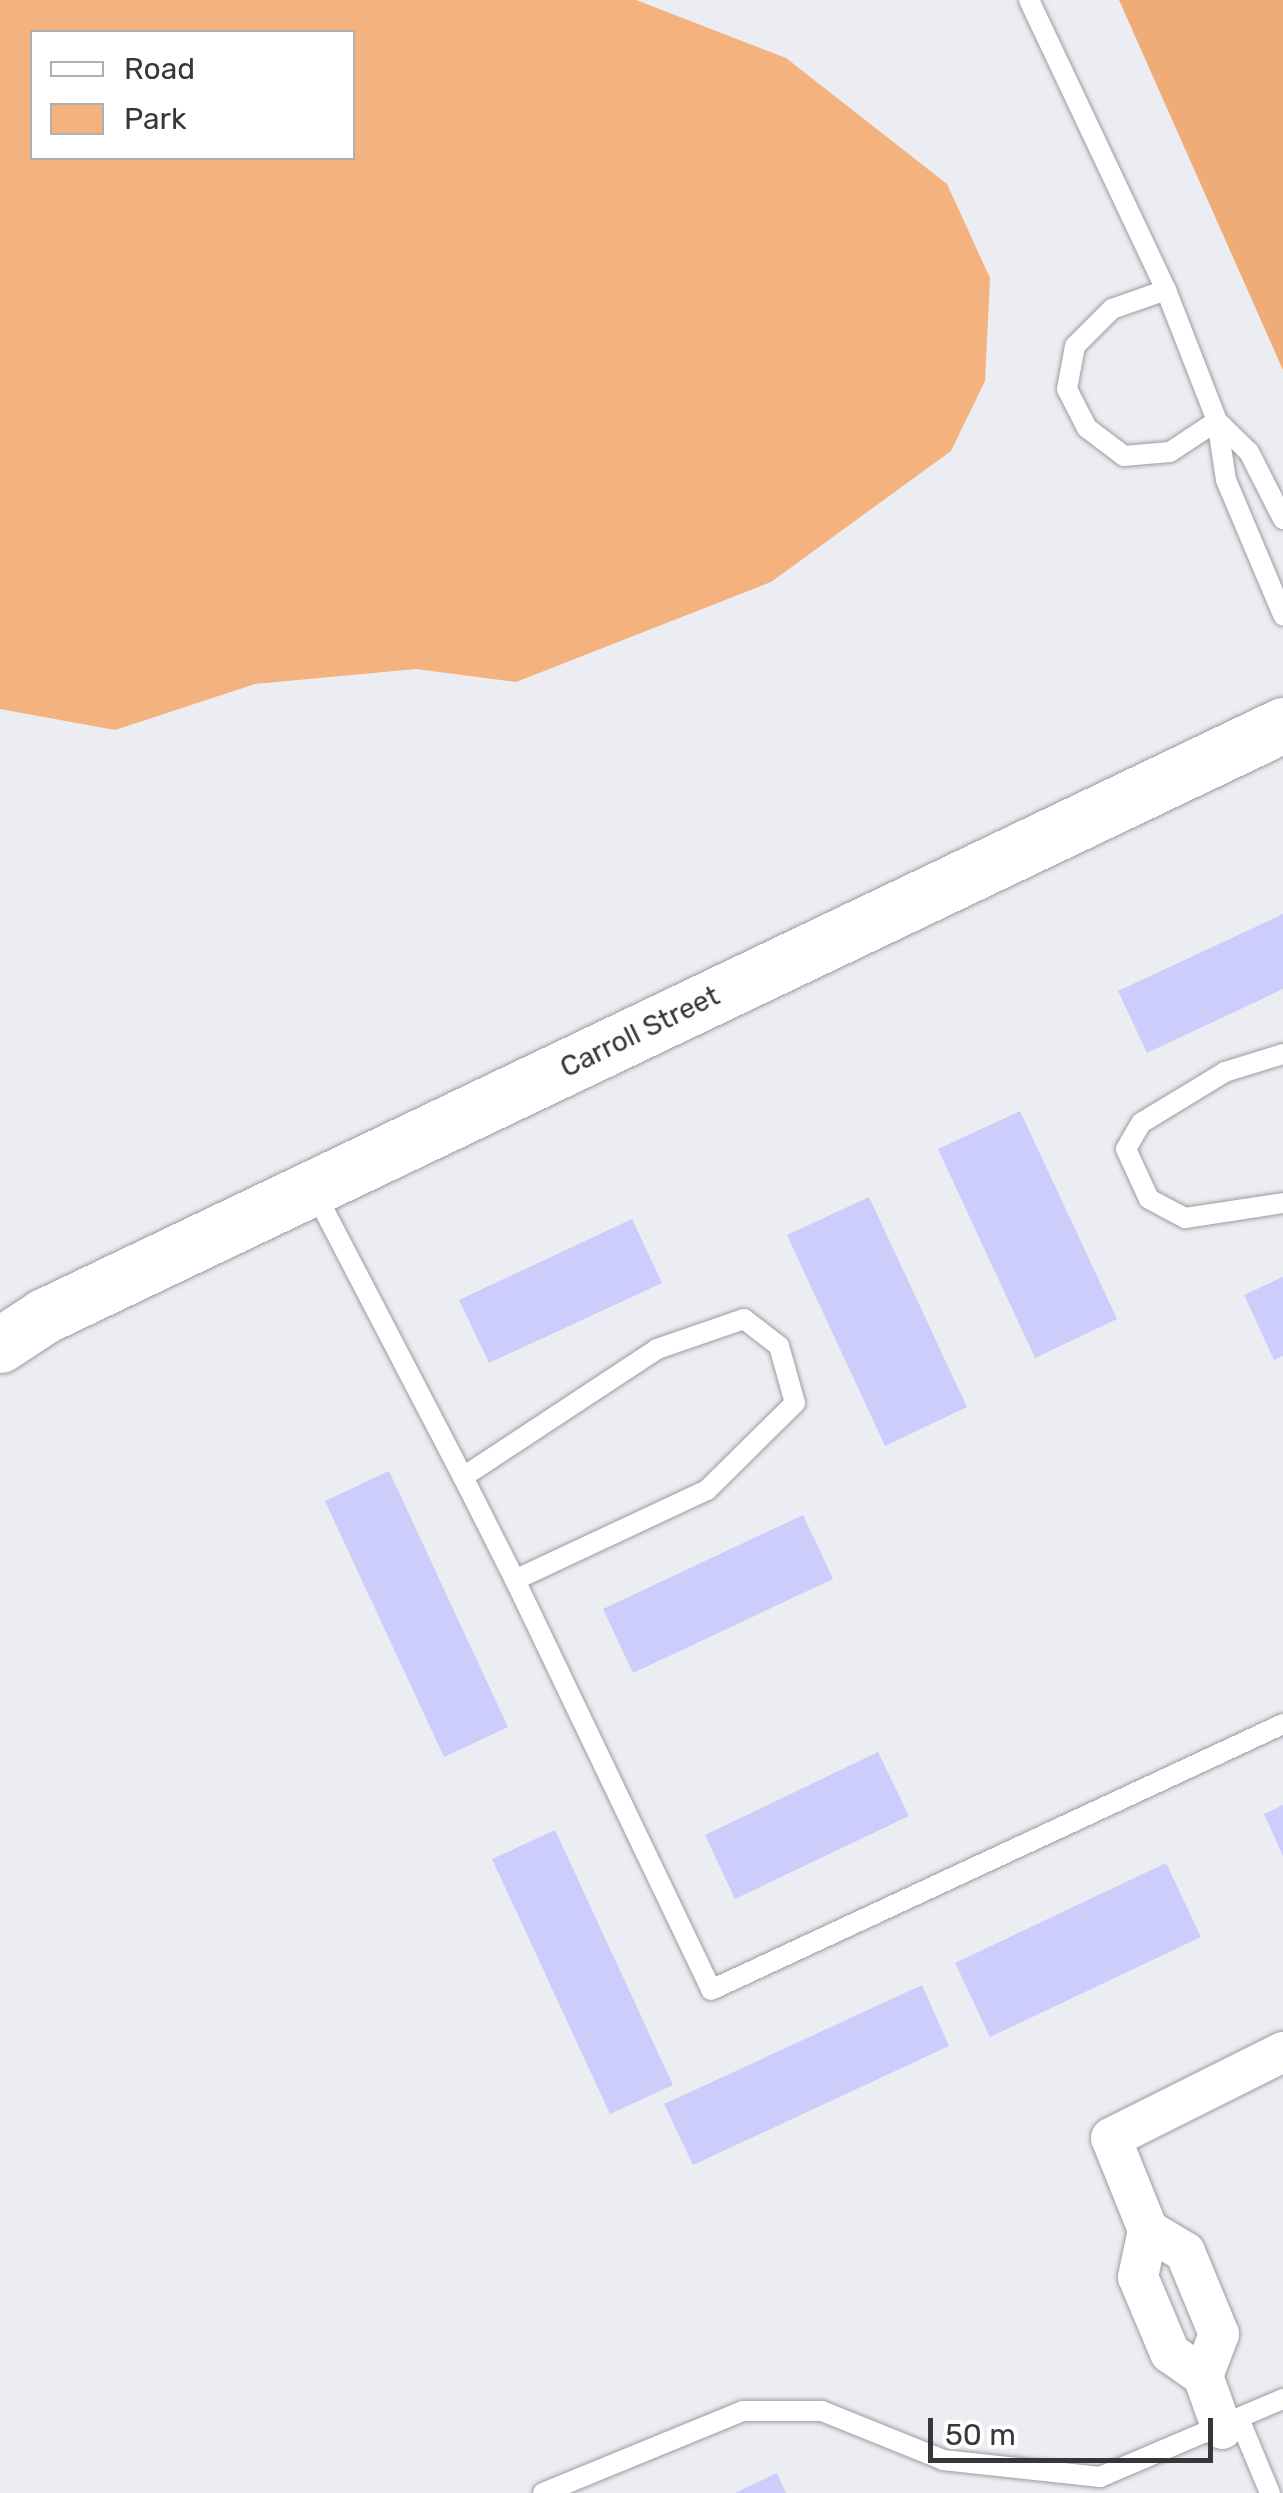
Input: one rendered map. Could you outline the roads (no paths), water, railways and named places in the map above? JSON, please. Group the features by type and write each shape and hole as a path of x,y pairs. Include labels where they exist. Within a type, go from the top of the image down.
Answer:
{"main road":[{"name":"Carroll Street","path":"0,1345 44,1316 1283,725"}],"street":[{"path":"1231,2425 1203,2376 1220,2334 1185,2252 1148,2230 1111,2138 1283,2052"}],"lane":[{"path":"1029,0 1166,290 1217,421 1226,480 1283,614"},
{"path":"1166,290 1112,309 1075,346 1067,389 1087,428 1124,456 1170,452 1217,421"},
{"path":"1217,421 1250,452 1283,519"},
{"path":"1283,1054 1225,1072 1141,1123 1126,1149 1150,1199 1185,1218 1283,1202"},
{"path":"313,1188 515,1580 712,1990 1283,1724"},
{"path":"463,1478 657,1348 744,1319 779,1346 794,1403 708,1490 515,1580"},
{"path":"543,2493 743,2411 822,2410 943,2460 1100,2478 1231,2425 1283,2399"},
{"path":"1231,2425 1270,2493"}]}
